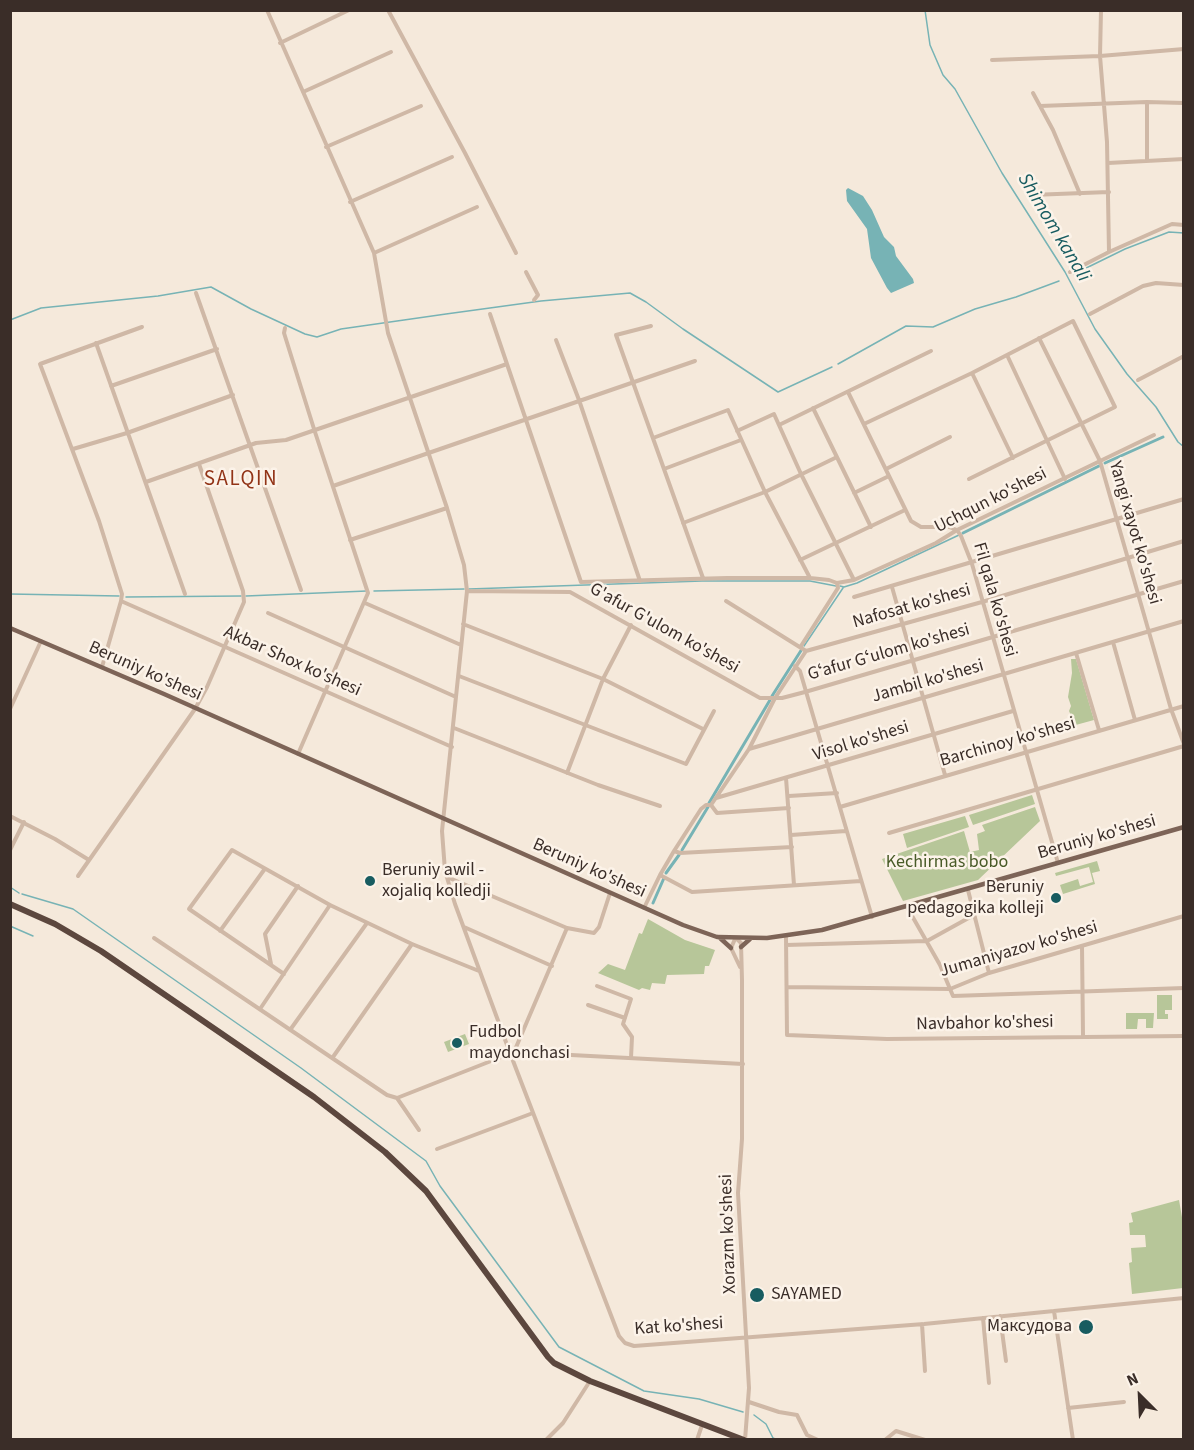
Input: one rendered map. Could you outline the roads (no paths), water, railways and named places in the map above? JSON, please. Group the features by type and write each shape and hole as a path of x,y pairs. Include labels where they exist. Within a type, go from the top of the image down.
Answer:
{"highway":[{"path":"10,904 55,924 100,951 314,1097 385,1152 426,1191 548,1357 563,1368 590,1381 745,1440"}],"main road":[{"name":"Beruniy ko'shesi","path":"10,628 700,933 717,937 751,939 807,933 872,917 1183,828"},
{"path":"717,937 731,948"},
{"path":"741,947 751,939"}],"street":[{"name":"Kat ko'shesi","path":"267,10 374,254 387,329 464,565 467,591 443,820 443,853 447,877 479,971 512,1052 618,1336 625,1343 634,1346 922,1324 1184,1298"},
{"path":"280,43 349,10"},
{"path":"388,10 516,253"},
{"path":"1101,10 1100,56 1108,163 1109,252"},
{"path":"992,60 1100,56 1184,49"},
{"path":"303,92 391,52"},
{"path":"1033,93 1080,194"},
{"path":"1146,102 1147,161"},
{"path":"1040,106 1184,103"},
{"path":"326,147 421,106"},
{"path":"350,202 452,157"},
{"path":"1108,163 1184,159"},
{"path":"1031,195 1108,192"},
{"path":"374,254 477,207"},
{"path":"1070,272 1109,252 1172,225 1184,225"},
{"path":"526,272 538,295 534,300"},
{"path":"1090,314 1143,286 1156,283 1184,285"},
{"path":"196,293 301,590"},
{"path":"490,314 581,582 703,578 810,578 837,583 838,588 801,646"},
{"name":"Uchqun ko'shesi","path":"969,479 1115,407 1072,321 1039,338"},
{"path":"651,326 616,335 703,578"},
{"path":"102,667 122,594 73,449 40,364 142,327"},
{"path":"285,328 284,333 314,429 368,593 298,754"},
{"path":"864,424 972,373 1039,338"},
{"name":"Yangi xayot ko'shesi","path":"1039,338 1100,461 1115,520 1171,709 1184,745"},
{"path":"556,340 579,400 640,581"},
{"path":"96,343 185,594"},
{"path":"111,386 217,349"},
{"path":"779,425 931,351"},
{"path":"1007,355 1065,478"},
{"path":"1138,380 1184,356"},
{"path":"333,486 695,361"},
{"path":"146,482 251,445 286,440 507,364"},
{"path":"972,373 1013,458"},
{"name":"Fil qala ko'shesi","path":"848,392 905,510 916,526 949,527 957,530 961,536 972,564 1002,675 1058,863"},
{"path":"73,449 127,433 233,394"},
{"path":"813,408 871,527"},
{"path":"653,438 728,410 765,492 810,578"},
{"path":"737,431 774,414 854,580"},
{"name":"Uchqun ko'shesi","path":"837,583 854,580 936,543 957,530 1154,435"},
{"path":"886,469 950,437"},
{"path":"664,470 741,440"},
{"path":"683,523 765,492 837,457"},
{"path":"78,876 195,709 244,602 243,591 199,464"},
{"path":"854,493 890,476"},
{"path":"854,597 972,564 1184,499"},
{"path":"350,540 447,508"},
{"path":"800,560 905,510"},
{"name":"Nafosat ko'shesi","path":"806,651 982,602 1184,541"},
{"name":"Gʻafur Gʻulom ko'shesi","path":"775,698 805,692 1184,581"},
{"path":"892,587 945,775"},
{"name":"G'afur G'ulom ko'shesi","path":"467,591 570,592 760,698 775,698"},
{"name":"Akbar Shox ko'shesi","path":"121,601 452,747"},
{"path":"644,908 674,851 701,809 706,805 711,805 749,749 775,698 806,651 726,601"},
{"path":"365,603 461,645"},
{"path":"268,613 456,697"},
{"name":"Jambil ko'shesi","path":"749,749 1184,621"},
{"path":"463,624 603,680 703,729"},
{"path":"567,773 603,680 631,625"},
{"path":"10,709 41,640"},
{"path":"1113,642 1135,720"},
{"path":"1076,653 1099,730"},
{"path":"795,666 800,671 872,917"},
{"path":"459,676 686,764 714,711"},
{"name":"Barchinoy ko'shesi","path":"840,807 1184,706"},
{"name":"Visol ko'shesi","path":"716,798 1013,711"},
{"path":"454,728 567,773 660,806"},
{"path":"889,833 1184,745"},
{"path":"786,778 794,885"},
{"path":"789,796 837,793"},
{"path":"711,805 717,813 789,808"},
{"path":"10,816 89,860"},
{"path":"10,850 24,822"},
{"path":"791,835 846,831"},
{"path":"674,851 680,853 792,847"},
{"path":"284,974 189,909 232,850 330,905 412,944 479,971"},
{"path":"220,931 264,870"},
{"path":"660,875 692,892 861,881"},
{"path":"447,877 567,928 594,933 599,927 610,893"},
{"path":"271,965 265,934 298,886"},
{"path":"968,890 989,974"},
{"path":"260,1010 330,905"},
{"path":"907,907 940,965 953,996 1184,988"},
{"path":"786,945 927,941 974,915"},
{"name":"Jumaniyazov ko'shesi","path":"787,987 950,989 989,974 1184,916"},
{"path":"290,1030 367,923"},
{"path":"463,927 552,966"},
{"path":"512,1052 567,928"},
{"path":"786,937 787,987"},
{"path":"154,938 387,1095 397,1098 512,1052 742,1064"},
{"path":"741,947 736,939 731,948 741,970"},
{"path":"333,1057 412,944"},
{"path":"1082,946 1083,1036"},
{"name":"Xorazm ko'shesi","path":"741,947 742,1139 738,1193 749,1402 745,1440"},
{"path":"597,986 631,999 623,1024 632,1037 631,1058"},
{"name":"Navbahor ko'shesi","path":"787,987 787,1035 887,1039 1184,1036"},
{"path":"588,1005 625,1018"},
{"path":"397,1098 419,1130"},
{"path":"437,1149 533,1113"},
{"path":"1054,1311 1073,1440"},
{"path":"1000,1316 1006,1361"},
{"path":"983,1318 989,1383"},
{"path":"922,1324 925,1371"},
{"path":"546,1440 563,1423 590,1381"},
{"path":"749,1402 779,1413 796,1415 807,1435 818,1440"},
{"path":"1068,1408 1124,1402"},
{"path":"697,1440 702,1425"},
{"path":"885,1440 896,1431 925,1440"}],"water":[{"path":"848,188 863,196 884,237 894,247 896,256 914,283 891,293 887,288 871,258 867,229 847,201 846,190"}],"waterway":[{"name":"Shimom kanali","path":"925,10 930,45 943,75 955,89 1002,173 1065,272 1095,329 1184,447"},
{"path":"1074,274 1125,249 1169,232 1184,233"},
{"path":"838,364 906,326 933,327 975,309 1059,281"},
{"path":"10,320 41,308 158,296 211,287 251,309 305,334 317,337 341,329 446,314 541,301 630,293 778,392 832,367"},
{"path":"1105,463 1163,437"},
{"path":"963,533 1101,465"},
{"path":"840,586 857,583 959,535"},
{"path":"469,589 702,581 810,581 836,586"},
{"path":"804,646 843,588"},
{"path":"374,591 464,589"},
{"path":"246,596 367,591"},
{"path":"10,594 119,596"},
{"path":"126,597 241,596"},
{"path":"772,696 802,649"},
{"path":"709,803 770,700"},
{"path":"682,850 708,807"},
{"path":"666,873 679,855"},
{"path":"653,903 664,878"},
{"path":"10,887 19,893"},
{"path":"22,894 73,909 301,1068 426,1161 440,1186 559,1347 644,1391 699,1399 743,1412"},
{"path":"10,926 33,936"},
{"path":"754,1415 766,1424 773,1438 777,1440"}],"place":[{"name":"Beruniy awil - xojaliq kolledji","path":"370,881"},
{"name":"Beruniy pedagogika kolleji","path":"1056,898"},
{"name":"Fudbol maydonchasi","path":"457,1043"},
{"name":"SAYAMED","path":"757,1295"},
{"name":"Максудова","path":"1086,1327"}],"district":[{"name":"SALQIN","path":"241,480"}],"park label":[{"name":"Kechirmas bobo","path":"947,863"}]}
